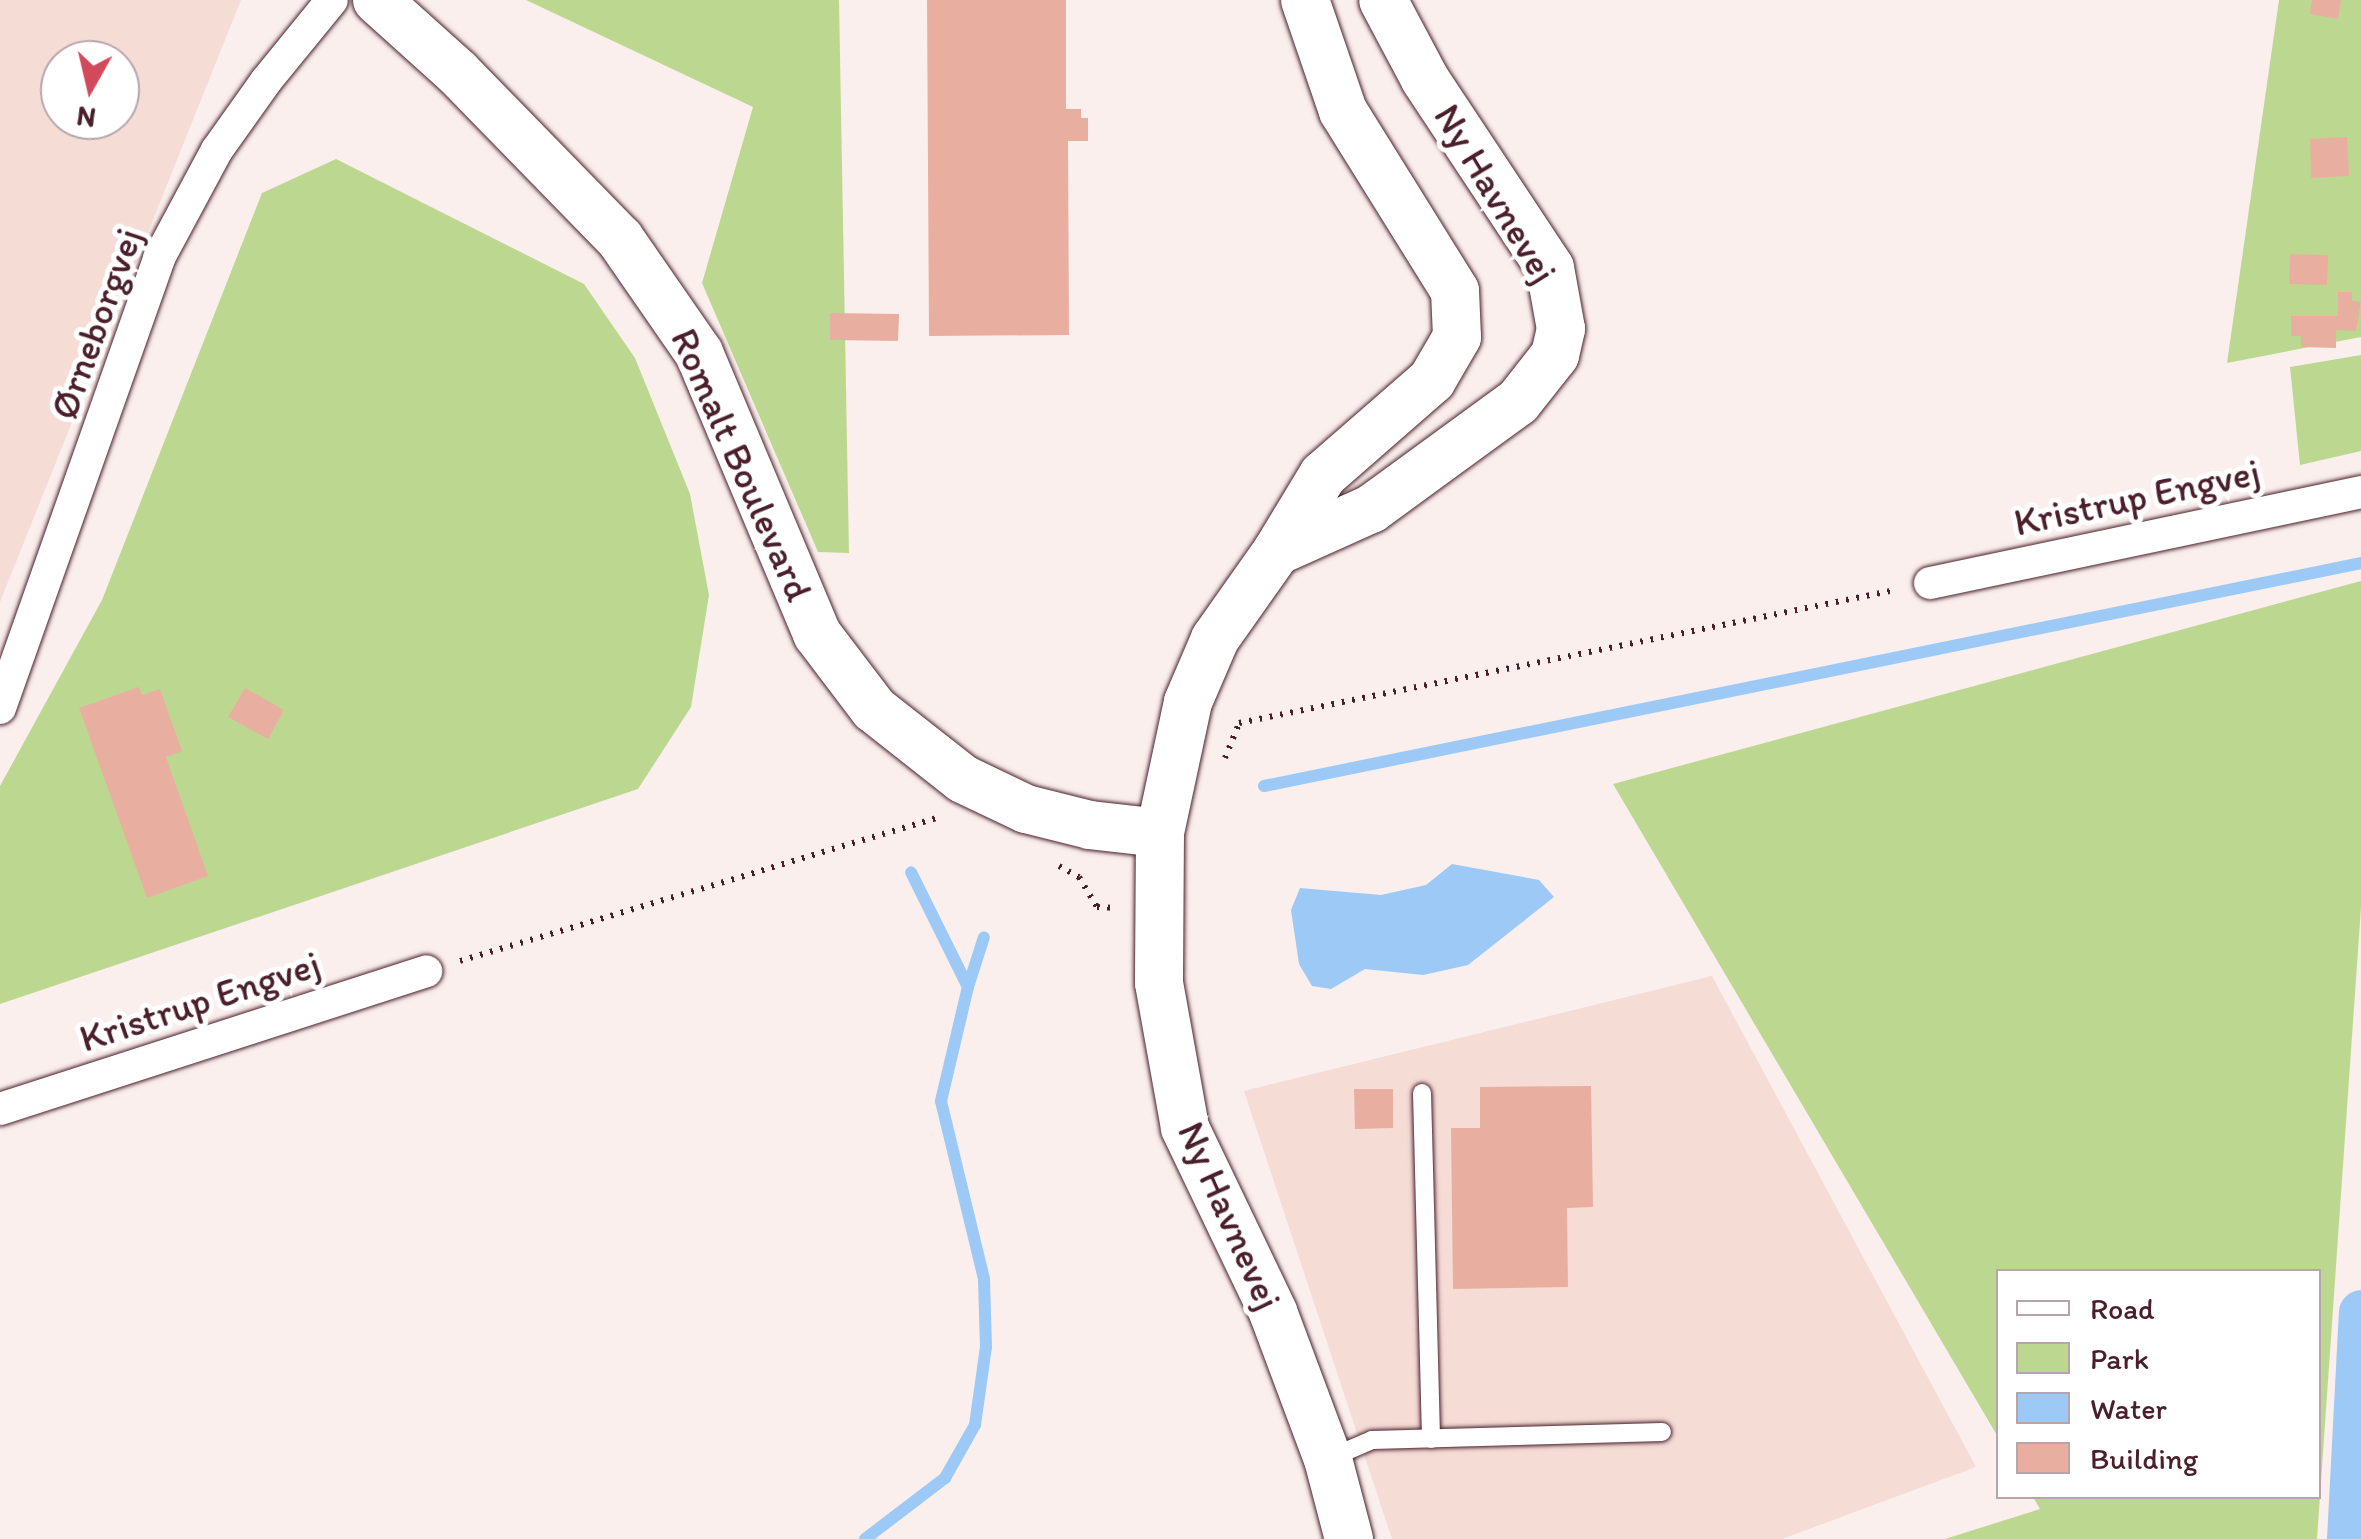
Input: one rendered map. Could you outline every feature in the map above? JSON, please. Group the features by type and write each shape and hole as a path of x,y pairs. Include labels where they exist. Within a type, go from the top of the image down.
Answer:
{"street":[{"name":"Ørneborgvej","path":"0,708 174,226 217,150 266,80 332,0"},
{"name":"Romalt Boulevard","path":"377,0 458,73 620,239 699,353 817,634 874,709 962,778 1026,809 1090,825 1160,833"},
{"name":"Ny Havnevej","path":"1305,0 1343,111 1455,292 1460,316 1458,337 1432,380 1323,474 1277,552 1215,639 1188,702 1160,833 1159,983 1185,1128 1273,1312 1328,1459 1349,1539"},
{"name":"Ny Havnevej","path":"1277,552 1371,509 1518,402 1555,355 1561,328 1550,268 1424,79 1383,0"},
{"name":"Kristrup Engvej","path":"1930,583 2361,492"},
{"name":"Kristrup Engvej","path":"0,1109 426,972"}],"lane":[{"path":"1422,1094 1431,1438"},
{"path":"1328,1459 1372,1440 1662,1432"}],"shaded area":[{"path":"0,0 241,0 0,602"},
{"path":"1712,976 1976,1467 1782,1539 1392,1539 1244,1091"}],"green space":[{"path":"526,0 839,0 849,553 818,552 702,283 753,107"},
{"path":"2279,0 2361,0 2361,337 2227,363"},
{"path":"336,159 584,284 635,358 690,494 709,595 691,707 638,789 0,1004 0,786 102,600 262,193"},
{"path":"2361,355 2361,451 2300,465 2290,367"},
{"path":"2361,581 2361,907 2321,1482 2321,1269 1996,1269 1996,1434 1613,784"},
{"path":"2034,1499 2320,1499 2317,1539 1945,1539 2040,1509"}],"water":[{"path":"1452,864 1539,880 1554,897 1468,965 1423,975 1365,969 1331,989 1312,986 1299,964 1291,910 1300,888 1381,895 1426,885"}],"building":[{"path":"927,0 1066,0 1066,109 1081,109 1081,118 1088,118 1088,141 1068,141 1069,335 929,336"},
{"path":"2312,0 2341,0 2338,19 2310,14"},
{"path":"2347,137 2349,176 2311,178 2310,139"},
{"path":"2290,254 2328,255 2327,285 2289,284"},
{"path":"2338,292 2352,292 2352,301 2361,302 2356,331 2336,330 2336,348 2301,347 2301,336 2291,336 2291,316 2338,316"},
{"path":"830,313 899,314 898,341 830,340"},
{"path":"139,687 142,695 160,689 182,751 166,757 208,876 147,898 79,708"},
{"path":"245,688 284,710 268,739 228,717"},
{"path":"1591,1086 1593,1207 1567,1208 1568,1287 1453,1289 1451,1128 1480,1128 1480,1087"},
{"path":"1354,1089 1393,1089 1393,1128 1355,1129"}],"waterway":[{"path":"1264,786 2361,563"},
{"path":"865,1539 945,1478 975,1425 986,1347 984,1279 941,1101 968,987 911,872"},
{"path":"968,987 984,937"},
{"path":"2349,1539 2361,1312"}]}
